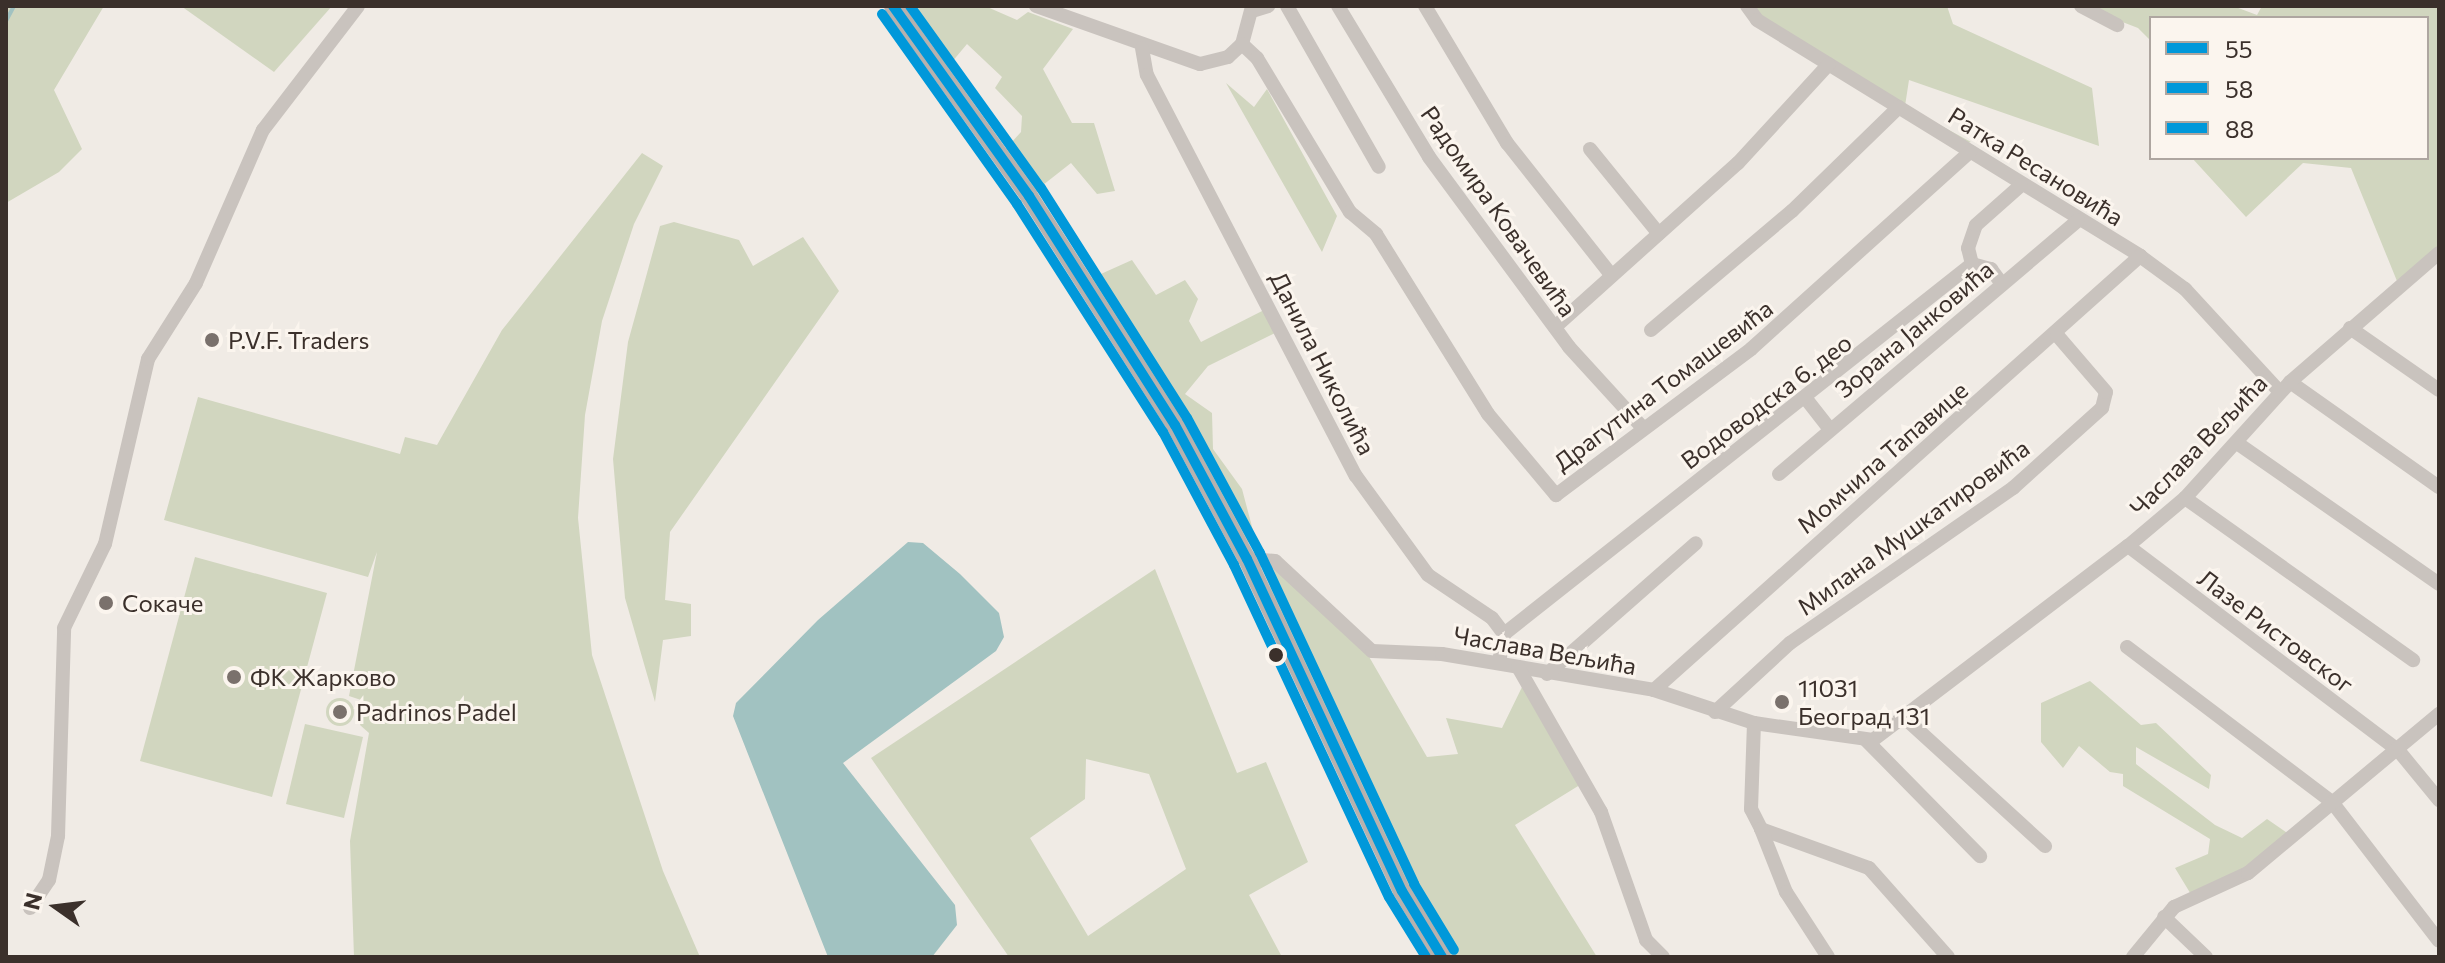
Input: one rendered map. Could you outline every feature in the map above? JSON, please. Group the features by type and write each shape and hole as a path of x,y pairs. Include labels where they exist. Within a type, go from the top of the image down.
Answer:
{"main road":[{"path":"893,6 1127,348 1247,559 1402,891 1442,957"}],"street":[{"path":"30,908 49,880 58,836 64,628 105,544 148,359 196,283 263,130 358,6"},
{"path":"1036,6 1142,48 1200,64 1228,57 1242,44 1252,8 1268,6"},
{"path":"1287,6 1379,167"},
{"name":"Радомира Ковачевића","path":"1338,6 1429,157 1555,327 1643,428"},
{"path":"1425,6 1507,143 1612,276"},
{"name":"Ратка Ресановића","path":"1747,6 1757,20 2140,256 2185,289 2285,387 2439,487"},
{"path":"2081,6 2117,25"},
{"name":"Драгутина Томашевића","path":"1242,44 1257,58 1350,212 1367,225 1488,414 1556,495 1751,349 1970,152"},
{"name":"Данила Николића","path":"1142,48 1147,75 1370,500 1428,575 1492,618 1504,634"},
{"path":"1555,327 1738,163 1829,64"},
{"path":"1651,330 1792,211 1899,107"},
{"path":"1590,149 1659,234"},
{"path":"2002,284 1991,269 1972,264 1968,248 1976,225 2021,185"},
{"name":"Зорана Јанковића","path":"1779,474 2078,220"},
{"name":"Часлава Вељића","path":"1247,559 1275,561 1372,651 1499,663 1547,674 1654,690 1754,723 1866,740 1907,720 2185,498 2285,387 2439,253"},
{"name":"Момчила Тапавице","path":"1654,690 1746,603 2057,335 2140,256"},
{"name":"Водоводска 6. део","path":"1504,634 1807,400 1972,264"},
{"path":"2350,328 2439,390"},
{"name":"Милана Мушкатировића","path":"1715,712 1790,643 2013,488 2102,408 2106,392 2057,335"},
{"path":"1807,400 1830,429"},
{"path":"2237,443 2439,584"},
{"path":"2185,498 2413,660"},
{"path":"1547,674 1696,543"},
{"name":"Лазе Ристовског","path":"2128,546 2398,750 2439,800"},
{"path":"1499,663 1504,634"},
{"path":"2127,647 2332,802 2439,941"},
{"path":"1518,667 1601,812 1646,940 1663,957"},
{"path":"2133,957 2164,917 2192,896 2248,873 2439,714"},
{"path":"1907,720 2045,846"},
{"path":"1754,723 1751,809 1786,892 1828,957"},
{"path":"1866,740 1980,856"},
{"path":"1761,829 1869,868 1948,957"},
{"path":"2164,917 2206,957"}],"green space":[{"path":"6,6 104,6 54,90 82,149 59,172 6,203"},
{"path":"181,6 332,6 274,72"},
{"path":"917,6 985,6 1017,20 1028,12 1073,29 1043,69 1072,123 1094,123 1115,191 1097,194 1071,163 1029,196 999,156 1021,132 1022,116 995,88 1002,77 967,44 941,75 926,54 936,47"},
{"path":"1747,6 1947,6 1953,24 2092,88 2099,146 1909,80 1905,106 1971,142 1959,145"},
{"path":"2081,6 2233,6 2257,15 2262,6 2439,6 2439,254 2399,286 2351,168 2303,163 2246,217 2194,160 2429,160 2429,16 2149,16 2149,39 2138,28"},
{"path":"1226,83 1254,107 1267,89 1337,216 1322,252"},
{"path":"642,153 663,166 634,224 602,321 585,415 578,518 592,655 663,871 700,957 354,957 350,841 369,733 360,725 367,702 349,696 377,552 368,577 164,520 198,397 400,454 405,437 437,445 502,330"},
{"path":"674,222 739,240 753,266 803,237 839,291 670,532 665,600 691,604 691,636 663,640 655,702 625,598 613,459 628,342 660,226"},
{"path":"1132,260 1156,295 1185,280 1198,299 1189,321 1201,342 1268,308 1279,331 1208,366 1185,394 1212,413 1213,449 1242,489 1255,538 1241,547 1083,282"},
{"name":"ФК Жарково","path":"195,557 327,593 272,797 140,761"},
{"path":"1275,561 1364,648 1427,757 1458,754 1446,718 1502,728 1523,685 1583,783 1515,825 1597,957 1442,957 1267,604"},
{"path":"1155,569 1237,773 1266,762 1308,862 1249,895 1282,957 1009,957 871,758","holes":["1086,759 1149,774 1186,869 1088,936 1030,838 1085,799"]},
{"path":"2090,681 2141,725 2156,723 2211,775 2209,789 2136,747 2136,764 2215,825 2242,838 2267,819 2293,837 2271,856 2192,896 2175,868 2208,854 2210,839 2123,786 2123,774 2110,772 2079,746 2063,768 2041,742 2041,703"},
{"name":"Padrinos Padel","path":"340,698 350,702 354,712 350,722 340,726 330,722 326,712 330,702"},
{"path":"305,724 363,737 344,818 286,804"}],"water":[{"path":"908,542 923,543 960,574 999,613 1004,637 996,651 843,763 955,905 957,925 932,957 828,957 733,716 736,703 818,620"}],"waterway":[{"path":"6,21 14,6"}],"transit line":[{"name":"55","path":"893,6 1029,196 1175,425 1247,559 1402,891 1442,957"},
{"name":"88","path":"910,6 1041,188 1187,418 1260,553 1414,884 1454,950"},
{"name":"58","path":"882,14 1017,204 1163,432 1234,565 1389,897 1426,957"}],"place":[{"name":"P.V.F. Traders","path":"212,340"},
{"name":"Сокаче","path":"106,603"},
{"name":"ФК Жарково","path":"234,677"},
{"name":"11031 Београд 131","path":"1782,702"},
{"name":"Padrinos Padel","path":"340,712"}]}
